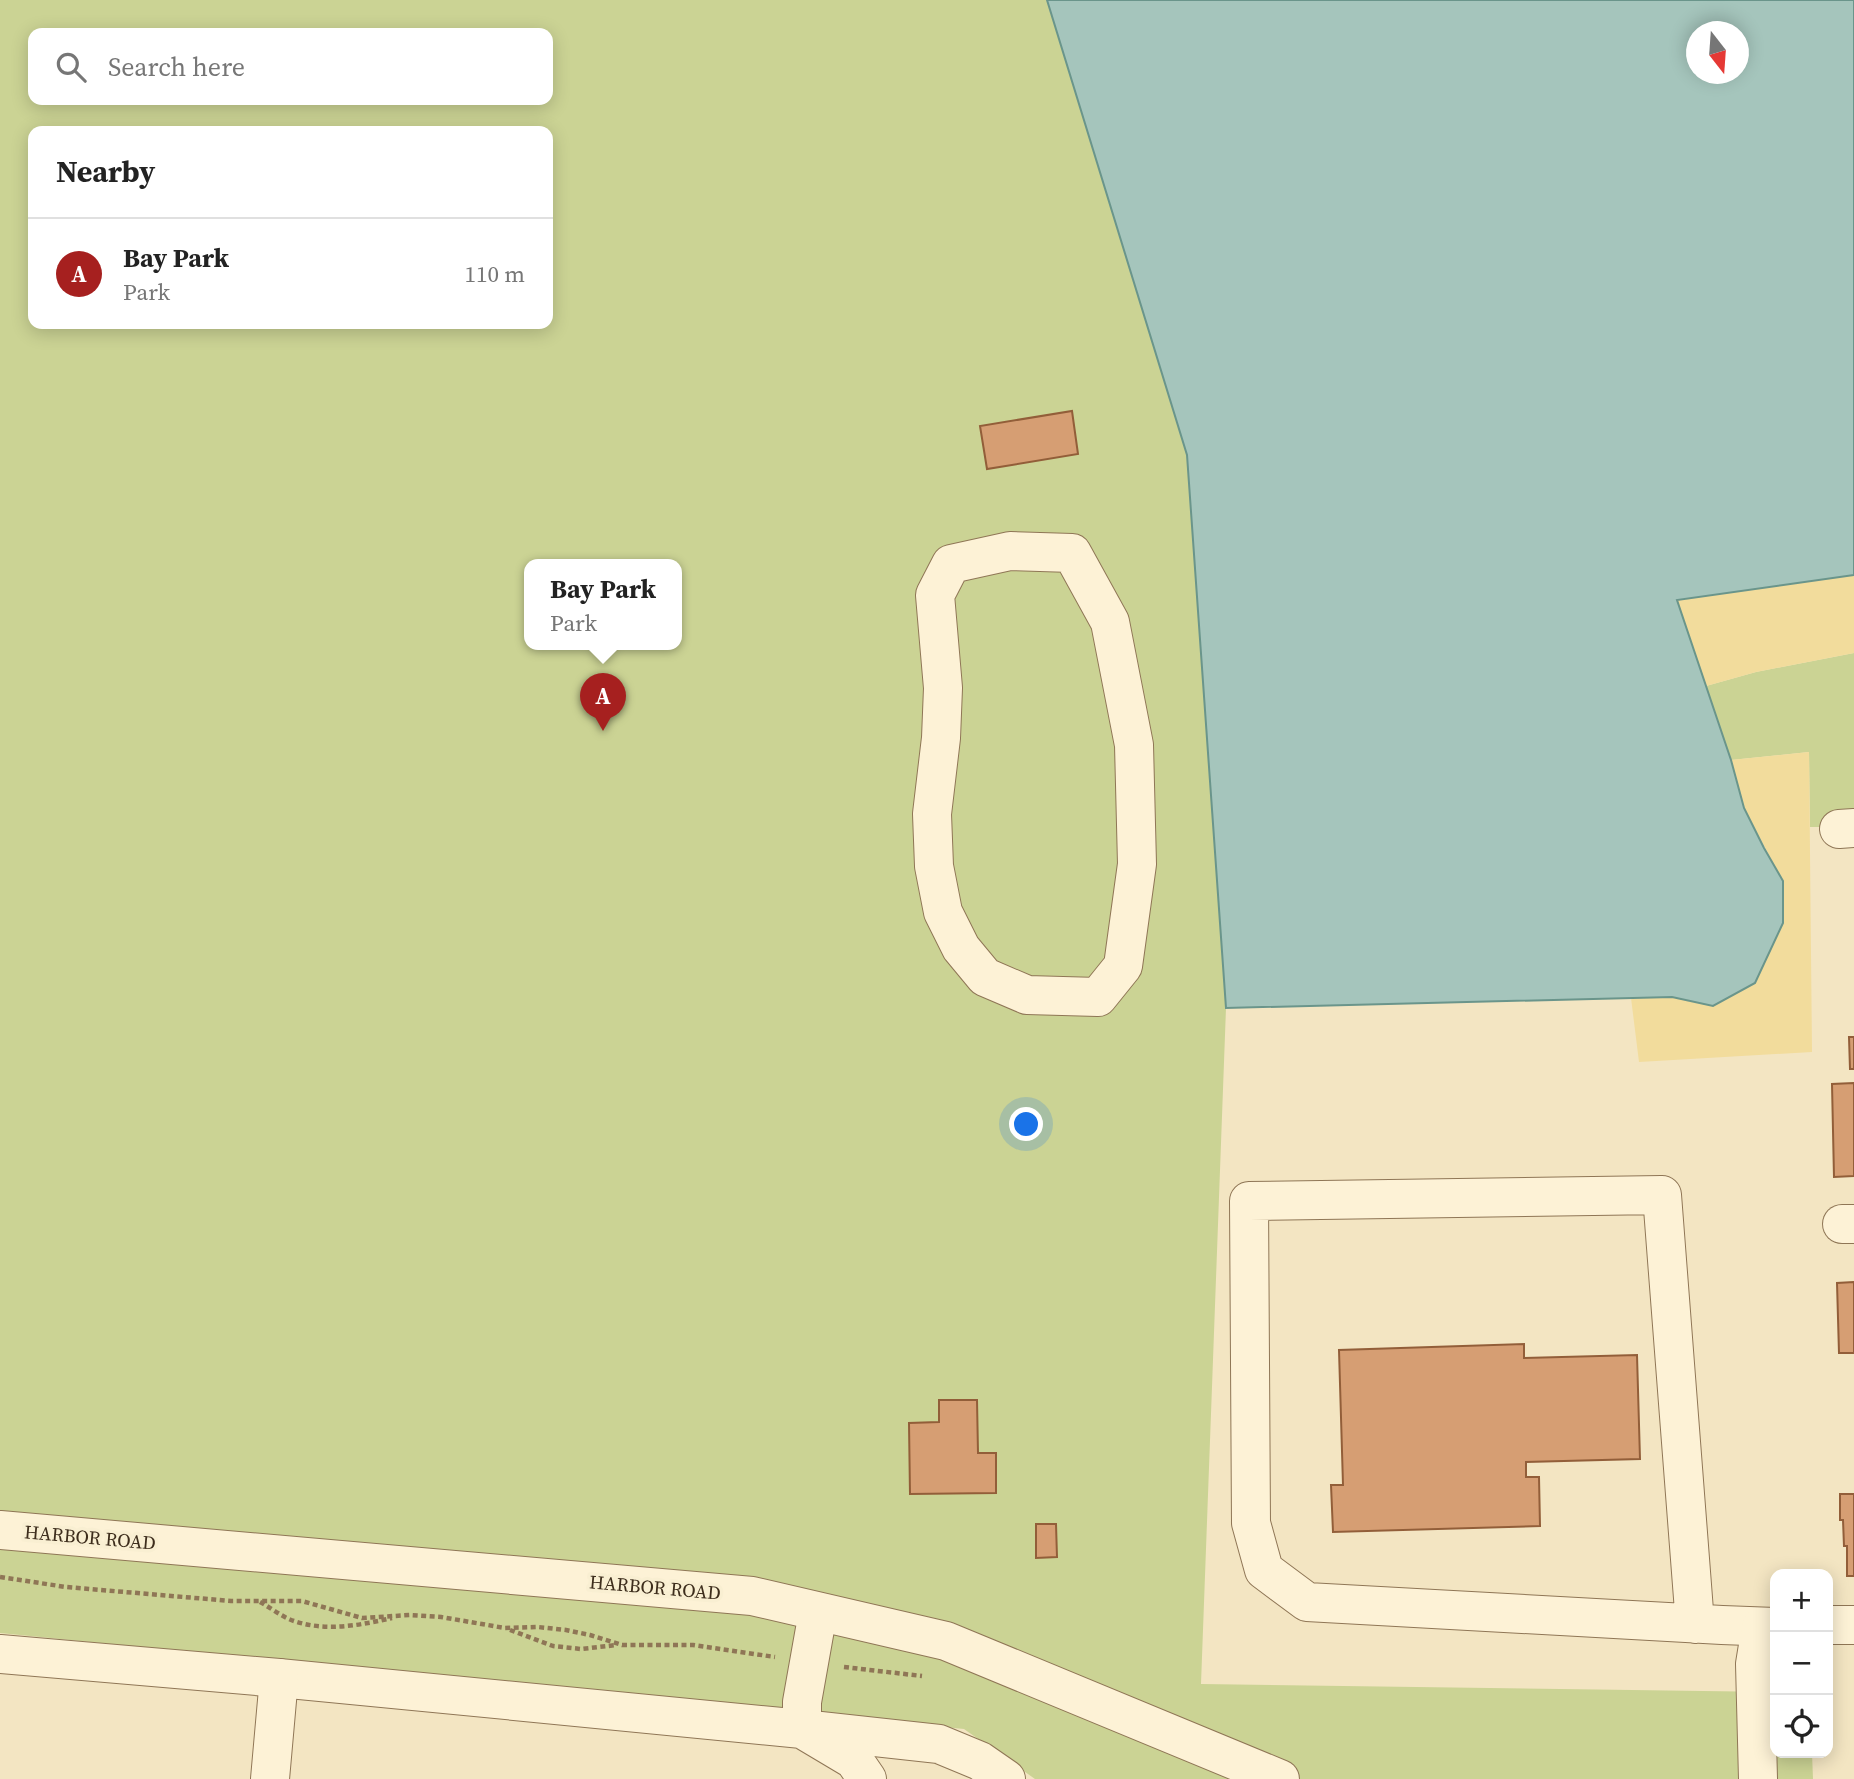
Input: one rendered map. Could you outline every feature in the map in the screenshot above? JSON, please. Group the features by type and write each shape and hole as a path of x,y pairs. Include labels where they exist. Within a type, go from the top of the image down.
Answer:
{"street":[{"path":"1010,551 1072,553 1110,622 1135,745 1137,864 1123,966 1098,997 1027,995 985,977 961,948 943,912 933,866 932,814 941,738 943,688 935,596 951,564 1010,551"},
{"path":"1695,1624 1661,1195 1249,1200 1251,1523 1264,1570 1307,1602 1695,1624 1768,1627 1755,1664 1758,1779"},
{"name":"HARBOR ROAD","path":"0,1530 752,1596 946,1641 1280,1779"},
{"path":"802,1729 802,1702 818,1612"},
{"path":"1833,1626 1854,1625"},
{"path":"0,1654 279,1678 939,1744 980,1761 1006,1779"},
{"path":"270,1779 279,1678"},
{"path":"802,1729 854,1760 867,1779"}],"path":[{"path":"0,1577 78,1588 260,1602 302,1601 362,1618 410,1615 441,1617 505,1628 553,1646 580,1649 621,1645 693,1645 782,1658"},
{"path":"260,1602 293,1621 316,1626 356,1626 410,1615"},
{"path":"505,1628 566,1630 621,1645"},
{"path":"833,1666 932,1678"}],"green space":[{"path":"0,0 1047,0 1187,455 1226,1008 1201,1684 1770,1692 1770,1758 1812,1758 1813,1779 1035,1779 964,1729 0,1633"},
{"path":"1854,653 1854,827 1810,827 1809,752 1731,760 1706,686 1756,672"}],"sand":[{"path":"1854,575 1854,653 1756,672 1706,686 1677,600"},
{"path":"1809,752 1812,1052 1639,1062 1631,998 1672,997 1713,1006 1783,881 1744,808 1731,760"}],"water":[{"path":"1047,0 1854,0 1854,575 1677,600 1731,760 1744,808 1783,881 1783,923 1755,983 1713,1006 1672,997 1226,1008 1187,455"}],"building":[{"path":"1072,411 1078,454 987,469 980,426"},
{"path":"1849,1037 1854,1037 1854,1069 1850,1069"},
{"path":"1854,1083 1854,1176 1834,1177 1832,1084"},
{"path":"1854,1282 1854,1353 1839,1353 1837,1283"},
{"path":"1524,1344 1524,1358 1637,1355 1640,1459 1526,1462 1526,1477 1539,1477 1540,1526 1333,1532 1331,1485 1343,1485 1339,1350"},
{"path":"939,1400 977,1400 978,1453 996,1453 996,1493 910,1494 909,1423 939,1422"},
{"path":"1840,1494 1854,1494 1854,1576 1847,1576 1847,1546 1844,1546 1843,1520 1840,1520"},
{"path":"1036,1524 1056,1524 1057,1557 1036,1558"}],"place":[{"name":"Bay Park","path":"603,731"}]}
